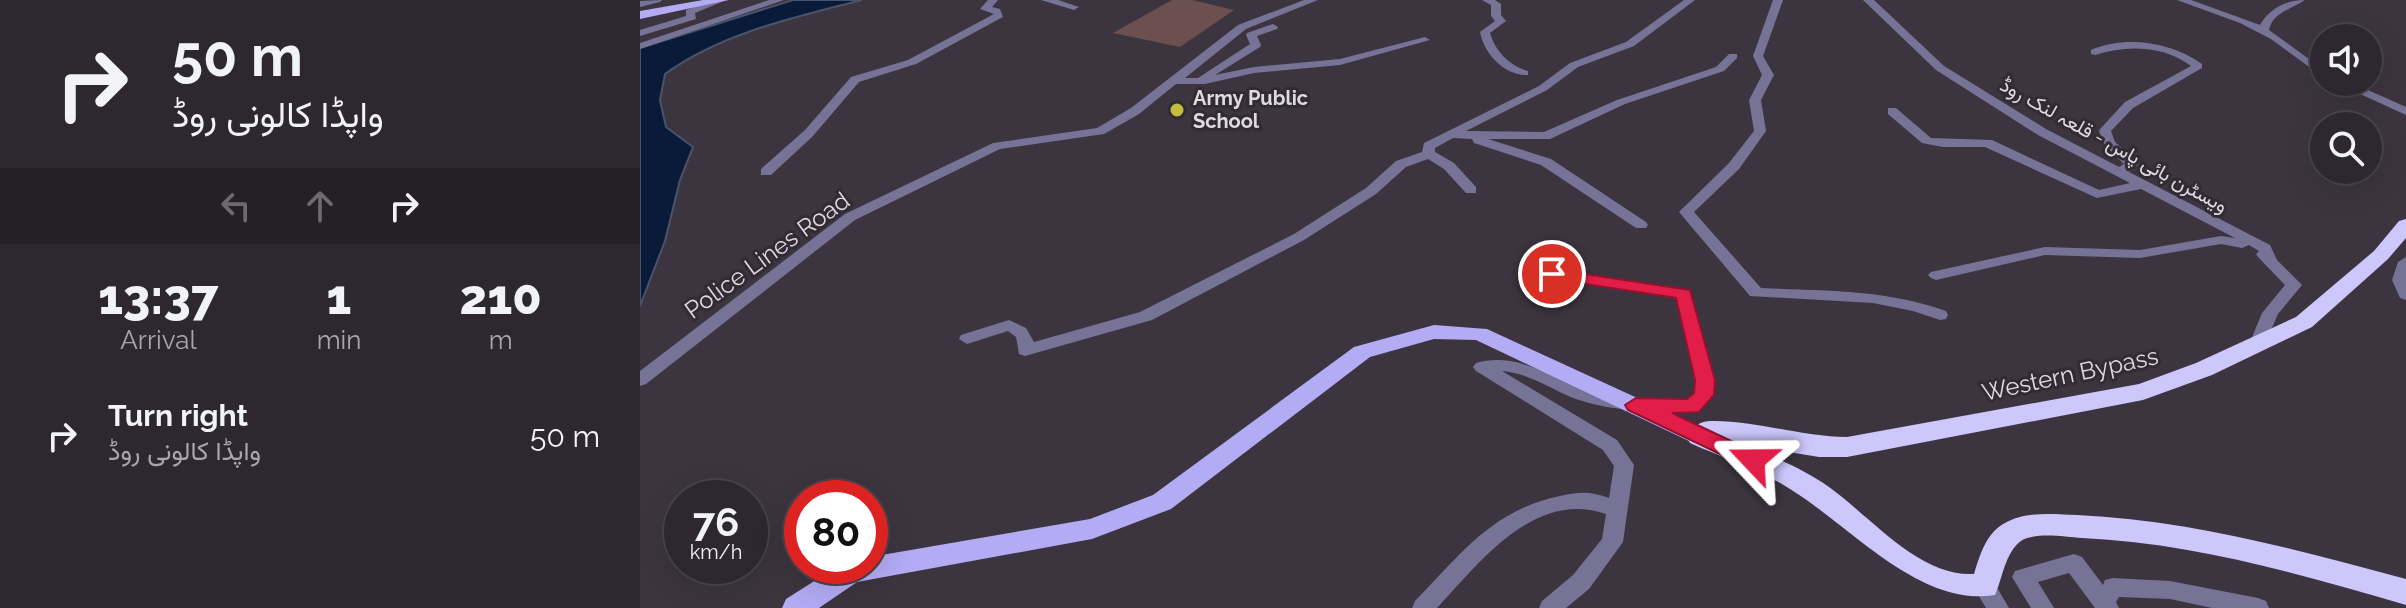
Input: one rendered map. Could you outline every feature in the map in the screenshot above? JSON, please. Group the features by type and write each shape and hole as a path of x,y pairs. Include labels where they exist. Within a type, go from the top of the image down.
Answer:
{"highway":[{"name":"Western Bypass","path":"1699,436 1709,430 1819,447 1871,445 2143,392 2256,347 2304,322 2381,255 2405,228"},
{"path":"1699,436 1800,481 1907,563 1956,588 1991,597 1994,552 2003,539 2019,529 2081,526 2173,535 2406,592"}],"main road":[{"path":"641,6 721,0"},
{"path":"796,608 851,572 1092,529 1162,502 1362,352 1434,332 1480,334 1699,436"}],"street":[{"path":"641,6 657,0"},
{"path":"640,33 692,17 689,12 721,0"},
{"path":"640,46 779,0"},
{"path":"766,172 809,133 855,79 880,74 951,45 999,15 985,9 993,0"},
{"path":"1046,0 1074,7"},
{"name":"Police Lines Road","path":"640,380 850,217 997,146 1100,131 1174,81 1242,27 1313,0"},
{"path":"1487,0 1496,4 1496,16 1501,21 1485,32 1490,49 1517,72 1524,73"},
{"path":"1429,154 1428,146 1543,88 1574,65 1630,44 1690,0"},
{"path":"1778,0 1758,56 1768,75 1755,100 1760,131 1734,166 1686,212 1756,293 1862,297 1921,307 1940,315"},
{"name":"ویسٹرن بائی پاس - قلعہ لنک روڈ","path":"1868,0 1940,68 2042,132 2265,248 2271,258"},
{"path":"2182,0 2203,5 2264,31 2310,65"},
{"path":"2264,31 2265,23 2276,12 2300,0"},
{"path":"1198,81 1256,45 1251,35 1275,26"},
{"path":"1174,81 1198,81 1254,70 1340,62 1425,40"},
{"path":"2095,52 2113,44 2134,43 2198,66 2129,105 2105,131 2109,143 2132,164 2120,173"},
{"path":"1450,135 1546,136 1621,102 1720,69 1733,56"},
{"path":"2372,96 2406,111"},
{"path":"1892,111 1920,138 1933,144 1969,140 1988,143 2097,194 2141,185"},
{"path":"1450,135 1546,162 1641,225"},
{"path":"1429,154 1449,166 1471,190"},
{"path":"967,339 1009,325 1027,339 1025,350 1146,316 1299,237 1371,191 1401,164 1429,154"},
{"path":"1936,275 2045,251 2140,254 2221,240 2241,243 2271,258 2294,285 2270,313 2256,347"},
{"path":"2406,262 2400,280 2406,295"},
{"path":"1550,608 1581,582 1612,542 1624,465 1610,445 1482,367 1501,363 1528,369 1587,397 1636,405 1692,407 1704,395 1705,380 1684,294 1552,274"},
{"path":"1423,608 1491,536 1536,509 1587,499 1616,509"},
{"path":"2043,608 2023,577 2074,563 2106,605"},
{"path":"2106,605 2113,587 2170,590 2258,608"}],"shaded area":[{"path":"1172,0 1192,0 1234,10 1180,47 1113,33"}],"water":[{"path":"793,0 862,0 735,37 665,74 660,100 666,127 693,147 680,180 665,241 640,306 640,48"}],"place":[{"name":"Army Public School","path":"1177,110"}],"route":[{"path":"1552,274 1684,294 1705,380 1704,395 1692,407 1636,405 1753,460"}]}
